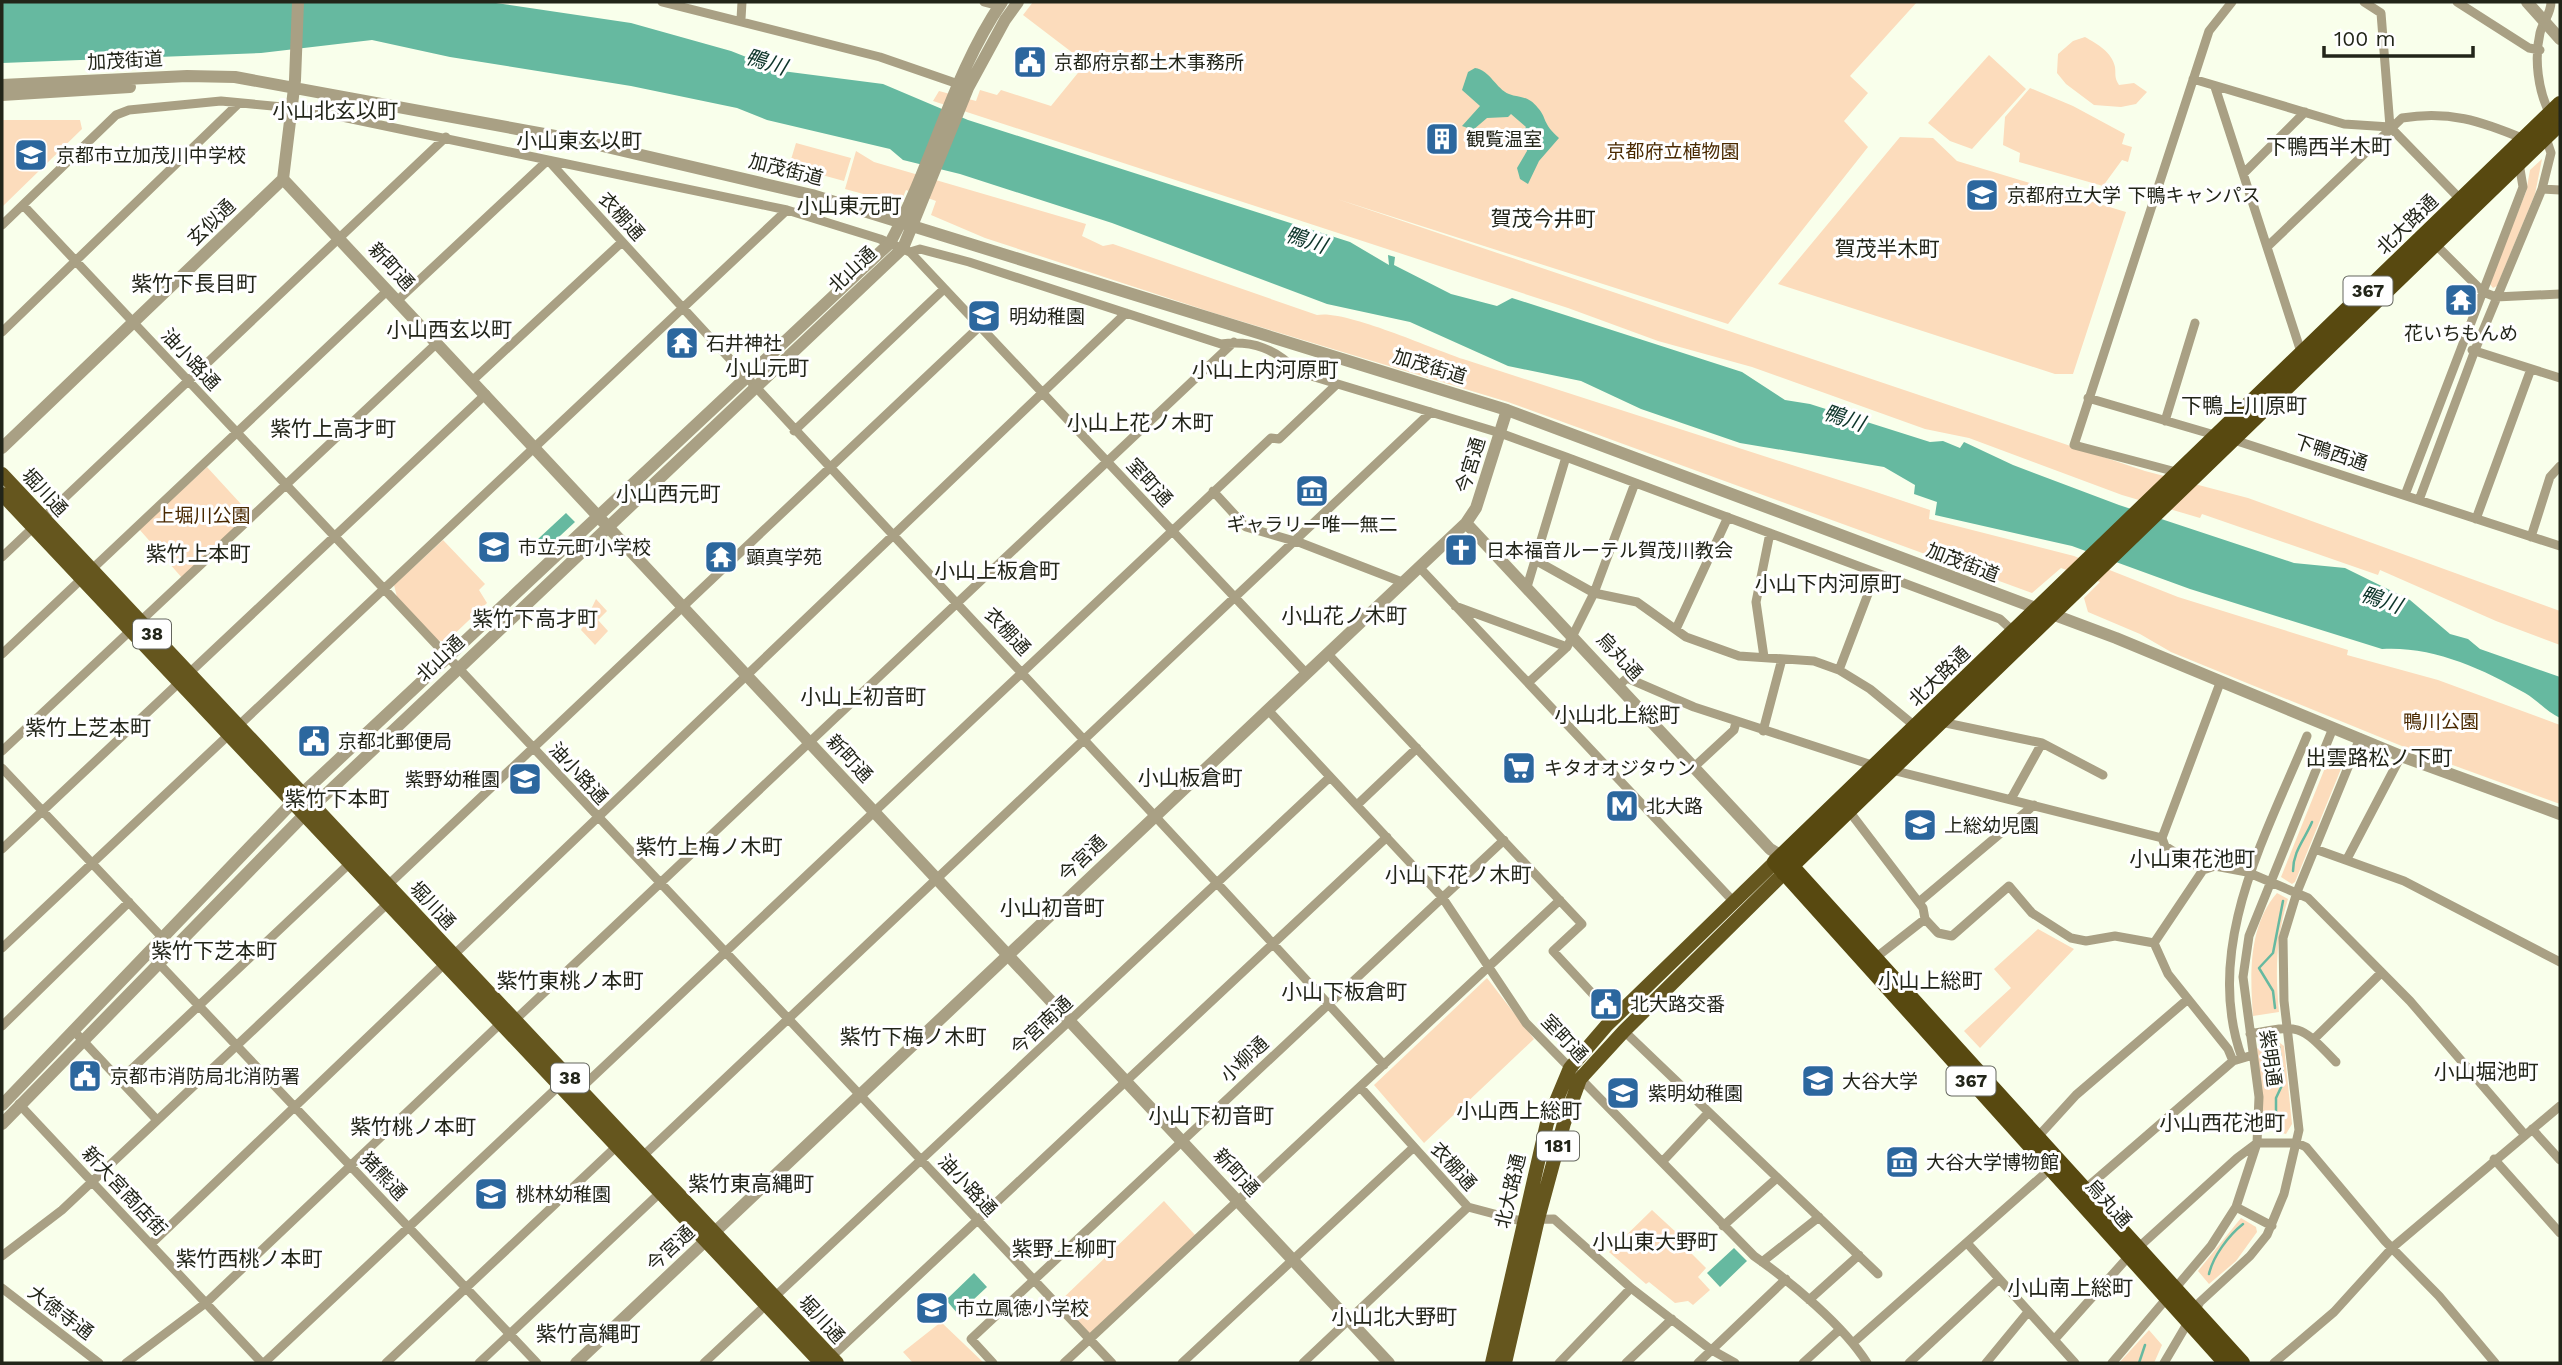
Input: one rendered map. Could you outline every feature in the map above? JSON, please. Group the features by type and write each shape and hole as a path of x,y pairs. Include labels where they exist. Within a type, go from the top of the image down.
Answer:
{"highway":[{"name":"北大路通","path":"1781,861 1849,811 1892,770 2181,477 2435,244 2546,138 2557,114"},
{"name":"北大路通","path":"2225,438 2302,355 2524,139 2557,114"},
{"name":"北大路通","path":"1781,861 1875,766 2015,633 2045,613"},
{"name":"烏丸通","path":"1781,861 2192,1317 2242,1363"},
{"name":"烏丸通","path":"2033,1142 2050,1169 2080,1193"},
{"name":"烏丸通","path":"2192,1317 2226,1363"}],"main road":[{"name":"堀川通","path":"2,474 38,522 309,811 388,886 449,959 828,1362"},
{"name":"堀川通","path":"2,494 38,522"},
{"name":"堀川通","path":"309,811 349,864 387,904 449,959"},
{"name":"北大路通","path":"1492,1363 1532,1219 1564,1123 1575,1073 1615,1018 1734,902 1781,861"},
{"name":"北大路通","path":"1575,1073 1624,1031 1781,861"},
{"name":"堀川通","path":"564,1081 580,1089 621,1142 643,1156 665,1189"},
{"name":"北大路通","path":"1506,1363 1532,1219"}],"street":[{"path":"283,179 295,84 298,2"},
{"path":"662,2 741,19 880,57 963,90"},
{"path":"741,19 742,2"},
{"path":"984,2 1001,4"},
{"name":"北山通","path":"963,90 1004,20 1018,2"},
{"path":"2181,477 2074,445 2209,31 2232,2"},
{"path":"2364,2 2381,13 2390,127 2461,200"},
{"path":"2457,2 2529,48 2540,50"},
{"path":"2551,2 2540,34 2539,92 2557,114"},
{"path":"2529,3 2560,38"},
{"name":"北山通","path":"8,1097 83,1041 453,663 820,318 901,248 907,223 1001,4"},
{"name":"加茂街道","path":"2,85 187,76 235,77 295,84 641,154 812,195 1507,410 2045,613 2400,756 2560,814"},
{"path":"2193,79 2344,124 2390,127"},
{"name":"加茂街道","path":"2,95 249,80"},
{"path":"2215,87 2302,355"},
{"path":"2,225 116,115 129,110 221,101 292,108 446,137 787,209 901,248 920,249 969,262 1222,344 1249,343 1281,353 1298,372 1500,433 1635,482 2000,619 2015,633"},
{"path":"2,332 238,104"},
{"path":"2244,173 2305,112"},
{"path":"2267,247 2402,118 2430,113 2471,119 2524,139"},
{"path":"2,557 446,137"},
{"path":"2419,500 2475,350 2542,189 2552,153 2546,138"},
{"path":"2,654 237,434 548,160"},
{"name":"衣棚通","path":"548,160 830,469 1086,738 1384,1065"},
{"path":"2405,495 2522,187 2519,163"},
{"name":"新町通","path":"283,179 1389,1363"},
{"name":"玄似通","path":"2,449 283,179"},
{"path":"2542,189 2560,190"},
{"name":"油小路通","path":"23,205 1112,1363"},
{"path":"2,948 787,209"},
{"path":"472,380 622,242"},
{"path":"2435,244 2483,292 2496,297 2560,294"},
{"name":"室町通","path":"901,248 944,289 1306,673"},
{"path":"794,430 944,289"},
{"path":"151,1244 895,537 1126,313"},
{"path":"2165,421 2195,323"},
{"path":"2,1256 62,1210 237,1047 387,904 388,886 979,327"},
{"path":"2,751 437,342"},
{"path":"125,1363 206,1302 810,743 1234,342"},
{"path":"2460,351 2475,350 2560,378"},
{"path":"2476,519 2531,369"},
{"path":"580,1089 1171,530 1271,438 1279,439 1337,384"},
{"path":"2,849 486,394"},
{"name":"下鴨西通","path":"2088,398 2225,438 2560,546"},
{"name":"今宮通","path":"576,1363 1466,523 1476,508 1507,410"},
{"path":"643,1156 1431,412"},
{"path":"1527,587 1566,457"},
{"path":"2531,537 2550,477 2560,466"},
{"path":"1529,682 1570,642 1594,593 1635,482"},
{"path":"1213,491 1246,527 1402,582"},
{"path":"1676,629 1728,517"},
{"name":"烏丸通","path":"1466,523 1527,587 1570,642 1618,686 1781,861"},
{"path":"1764,657 1756,602 1770,533"},
{"path":"1535,560 1594,593 1637,602 1686,637 1739,656 1814,662 1839,670 1870,689 1916,728"},
{"path":"1419,567 1734,902"},
{"path":"1839,670 1876,573"},
{"path":"1455,606 1570,642"},
{"path":"1327,653 1582,924 1553,951 1615,1018"},
{"path":"1763,731 1782,659"},
{"name":"北山通","path":"2,1124 8,1097 297,798 453,663"},
{"path":"1618,686 1627,678 1736,722 1875,766"},
{"path":"2203,870 2165,846 2162,838 2220,683"},
{"name":"室町通","path":"1268,710 1443,897 1527,1023 1723,1226 1762,1262 1786,1279 1838,1331 1854,1342 1867,1363"},
{"path":"1694,767 1734,730 1736,722"},
{"path":"1941,722 2042,743 2104,775"},
{"name":"紫明通","path":"2112,1363 2211,1245 2236,1207 2257,1143 2259,1097 2243,977 2249,936 2333,728"},
{"path":"2237,1060 2230,980 2238,909 2250,873 2308,736"},
{"name":"紫明通","path":"2164,1363 2200,1302 2250,1255 2272,1226 2297,1143 2281,966 2283,938 2297,892 2360,738"},
{"path":"2011,799 2042,743"},
{"path":"1357,805 1417,748"},
{"path":"2347,859 2400,756"},
{"path":"2,768 173,949"},
{"path":"1892,770 2162,838"},
{"name":"今宮南通","path":"704,1363 1330,777"},
{"path":"1919,902 2034,805"},
{"path":"1849,811 1919,902 1925,919 1938,933 1952,936 2010,886 2032,913 2071,938 2086,941 2115,936 2154,943"},
{"path":"828,1362 1387,837"},
{"name":"小柳通","path":"993,1363 971,1339 1504,840"},
{"path":"2315,849 2347,859 2456,906 2560,962"},
{"path":"120,1080 349,864"},
{"path":"2154,943 2203,870 2215,866 2250,873 2297,892 2308,898 2410,1001 2529,1132 2560,1160"},
{"path":"199,899 210,911"},
{"path":"1064,1363 1560,900"},
{"path":"2,1026 129,902"},
{"path":"1872,961 1925,919"},
{"path":"2154,943 2168,974 2237,1060"},
{"name":"猪熊通","path":"148,952 537,1363"},
{"path":"2314,1039 2381,973"},
{"path":"2033,1142 2077,1095 2188,999"},
{"path":"2250,1034 2287,1027 2306,1031 2336,1062"},
{"path":"73,1030 157,1120"},
{"path":"1624,1031 1878,1274"},
{"path":"2080,1193 2237,1060 2253,1055"},
{"path":"263,1363 564,1081"},
{"name":"衣棚通","path":"1360,1087 1468,1207 1532,1219 1554,1219 1631,1288 1710,1349 1735,1363"},
{"name":"新大宮商店街","path":"8,1097 93,1181 263,1363"},
{"path":"2274,1363 2334,1312 2393,1247 2560,1106"},
{"path":"1663,1161 1708,1113"},
{"path":"386,1363 621,1142"},
{"path":"2054,1340 2133,1252 2257,1143 2297,1143 2306,1147 2495,1363"},
{"path":"1182,1363 1414,1147"},
{"path":"2494,1159 2560,1233"},
{"path":"1854,1342 2050,1169"},
{"path":"1723,1226 1777,1178"},
{"path":"480,1363 665,1189"},
{"path":"1303,1363 1468,1207"},
{"path":"2236,1207 2272,1226"},
{"path":"1762,1262 1819,1217"},
{"path":"1966,1243 2075,1363"},
{"path":"1809,1300 1859,1255"},
{"path":"1698,1363 1786,1279"},
{"path":"1909,1363 1999,1279"},
{"name":"大徳寺通","path":"2,1288 99,1363"},
{"path":"1559,1363 1631,1288"},
{"path":"1986,1363 2028,1312"},
{"path":"1626,1363 1672,1319"},
{"path":"1803,1363 1838,1331"}],"green space":[{"name":"京都府立植物園","path":"1033,2 1917,2 1850,76 1868,93 1844,121 1868,147 1728,324 1337,199 2145,471 2248,498 2560,611 2560,645 2496,621 2380,570 2378,575 2202,514 2200,518 2122,495 1969,438 1925,429 1752,367 1658,341 1568,308 933,101 939,91 976,101 980,90 997,95 1001,90 1051,106 1086,63 1023,15"},
{"path":"2085,37 2111,57 2119,85 2134,83 2147,92 2136,104 2121,107 2094,105 2066,84 2057,73 2058,54 2073,41"},
{"path":"1989,55 2026,89 1972,149 1950,141 1928,123"},
{"path":"2030,88 2073,106 2125,134 2122,144 2132,147 2128,162 2122,160 2103,186 2019,162 2020,153 2003,145 2005,117"},
{"path":"2,120 80,120 82,129 2,207"},
{"path":"1900,137 1933,138 1957,161 2126,212 2073,374 2055,374 1778,284"},
{"path":"796,143 851,158 844,181 789,166"},
{"name":"鴨川公園","path":"856,151 874,162 1086,224 1082,236 1103,246 1113,244 1317,315 1347,318 1389,331 1463,359 1930,510 1929,519 2074,556 2178,597 2348,650 2347,655 2438,680 2560,725 2560,804 2414,751 2171,652 2140,634 2088,612 2084,598 2100,582 2061,568 2032,593 1508,402 1214,313 985,238 931,215 936,201 906,190 900,204 845,189"},
{"path":"2542,159 2535,194 2497,286 2493,288 2489,283 2526,192 2530,170"},
{"name":"上堀川公園","path":"207,467 251,515 183,579 139,529"},
{"path":"443,540 485,584 479,590 487,603 446,642 437,640 397,597 394,585"},
{"path":"596,599 607,611 598,620 608,631 595,645 581,630"},
{"path":"2331,753 2345,759 2292,884 2281,877"},
{"path":"2277,893 2288,899 2278,955 2279,1012 2253,1016 2251,985 2256,936 2268,906"},
{"path":"2038,929 2074,949 1980,1048 1964,1031 2011,988 1994,969"},
{"path":"1487,978 1534,1039 1424,1143 1374,1085"},
{"path":"2276,1040 2284,1046 2292,1124 2286,1134 2264,1128 2257,1049 2260,1045"},
{"path":"1164,1201 1196,1236 1089,1337 1058,1303"},
{"path":"1652,1210 1691,1246 1688,1250 1706,1268 1698,1277 1710,1290 1693,1305 1688,1301 1675,1303 1649,1282 1646,1284 1609,1252"},
{"path":"2241,1218 2256,1227 2257,1232 2236,1261 2209,1284 2198,1271"},
{"path":"941,1322 984,1363 913,1363 903,1352"},
{"path":"2149,1330 2162,1345 2154,1363 2119,1363"}],"water":[{"name":"鴨川","path":"2,2 489,2 631,23 731,51 782,71 883,84 968,120 1350,242 1389,265 1388,255 1395,257 1394,265 1451,294 1497,306 1512,298 1742,372 1785,400 1810,404 1930,442 1943,441 1960,448 1964,442 2013,465 2119,505 2294,563 2345,568 2410,600 2450,634 2468,639 2480,649 2560,677 2560,718 2525,693 2456,660 2419,651 2382,649 2190,589 2072,546 1935,515 1937,502 1914,494 1915,485 1884,467 1740,443 1641,409 1581,381 1508,366 1410,322 1327,304 1112,223 960,174 903,160 890,149 767,120 737,108 631,86 450,57 372,40 261,53 2,63"},
{"path":"1475,68 1485,72 1504,92 1534,104 1559,138 1539,161 1528,184 1520,179 1517,168 1527,151 1524,130 1526,127 1511,114 1508,117 1487,118 1473,130 1462,126 1480,106 1462,90 1468,72"},
{"path":"566,513 575,522 547,548 538,539"},
{"path":"1734,1248 1747,1261 1720,1287 1707,1273"},
{"path":"974,1273 987,1287 958,1314 946,1300"}],"waterway":[{"path":"2293,871 2297,851 2312,822"},
{"path":"2275,1008 2273,991 2259,968 2273,953 2283,901"},
{"path":"2276,1129 2276,1098 2284,1081 2279,1047"},
{"path":"2209,1274 2222,1246 2243,1224"},
{"path":"2139,1363 2145,1345"}],"place":[{"name":"京都府京都土木事務所","path":"1030,62"},
{"name":"観覧温室","path":"1442,139"},
{"name":"京都市立加茂川中学校","path":"31,155"},
{"name":"京都府立大学 下鴨キャンパス","path":"1982,195"},
{"name":"花いちもんめ","path":"2461,300"},
{"name":"明幼稚園","path":"984,316"},
{"name":"石井神社","path":"682,343"},
{"name":"ギャラリー唯一無二","path":"1312,491"},
{"name":"市立元町小学校","path":"494,547"},
{"name":"日本福音ルーテル賀茂川教会","path":"1461,550"},
{"name":"顕真学苑","path":"721,557"},
{"name":"京都北郵便局","path":"314,741"},
{"name":"キタオオジタウン","path":"1519,768"},
{"name":"紫野幼稚園","path":"525,779"},
{"name":"北大路","path":"1622,806"},
{"name":"上総幼児園","path":"1920,825"},
{"name":"北大路交番","path":"1606,1004"},
{"name":"京都市消防局北消防署","path":"85,1076"},
{"name":"大谷大学","path":"1818,1081"},
{"name":"紫明幼稚園","path":"1623,1093"},
{"name":"大谷大学博物館","path":"1902,1162"},
{"name":"桃林幼稚園","path":"491,1194"},
{"name":"市立鳳徳小学校","path":"932,1308"}],"district":[{"name":"小山北玄以町","path":"335,111"},
{"name":"小山東玄以町","path":"579,141"},
{"name":"下鴨西半木町","path":"2329,147"},
{"name":"小山東元町","path":"849,206"},
{"name":"賀茂今井町","path":"1543,219"},
{"name":"賀茂半木町","path":"1887,249"},
{"name":"紫竹下長目町","path":"194,284"},
{"name":"小山西玄以町","path":"449,330"},
{"name":"小山元町","path":"767,368"},
{"name":"小山上内河原町","path":"1265,370"},
{"name":"下鴨上川原町","path":"2244,406"},
{"name":"小山上花ノ木町","path":"1140,423"},
{"name":"紫竹上高才町","path":"333,429"},
{"name":"小山西元町","path":"668,494"},
{"name":"紫竹上本町","path":"198,554"},
{"name":"小山上板倉町","path":"997,571"},
{"name":"小山下内河原町","path":"1828,584"},
{"name":"小山花ノ木町","path":"1344,616"},
{"name":"紫竹下高才町","path":"535,619"},
{"name":"小山上初音町","path":"863,697"},
{"name":"小山北上総町","path":"1617,715"},
{"name":"紫竹上芝本町","path":"88,728"},
{"name":"出雲路松ノ下町","path":"2379,758"},
{"name":"小山板倉町","path":"1190,778"},
{"name":"紫竹下本町","path":"337,799"},
{"name":"紫竹上梅ノ木町","path":"709,847"},
{"name":"小山東花池町","path":"2192,859"},
{"name":"小山下花ノ木町","path":"1458,875"},
{"name":"小山初音町","path":"1052,908"},
{"name":"紫竹下芝本町","path":"214,951"},
{"name":"紫竹東桃ノ本町","path":"570,981"},
{"name":"小山上総町","path":"1930,981"},
{"name":"小山下板倉町","path":"1344,992"},
{"name":"紫竹下梅ノ木町","path":"913,1037"},
{"name":"小山堀池町","path":"2486,1072"},
{"name":"小山西上総町","path":"1519,1111"},
{"name":"小山下初音町","path":"1211,1116"},
{"name":"小山西花池町","path":"2222,1123"},
{"name":"紫竹桃ノ本町","path":"413,1127"},
{"name":"紫竹東高縄町","path":"751,1184"},
{"name":"小山東大野町","path":"1655,1242"},
{"name":"紫野上柳町","path":"1064,1249"},
{"name":"紫竹西桃ノ本町","path":"249,1259"},
{"name":"小山南上総町","path":"2070,1288"},
{"name":"小山北大野町","path":"1394,1317"},
{"name":"紫竹高縄町","path":"588,1334"}]}
